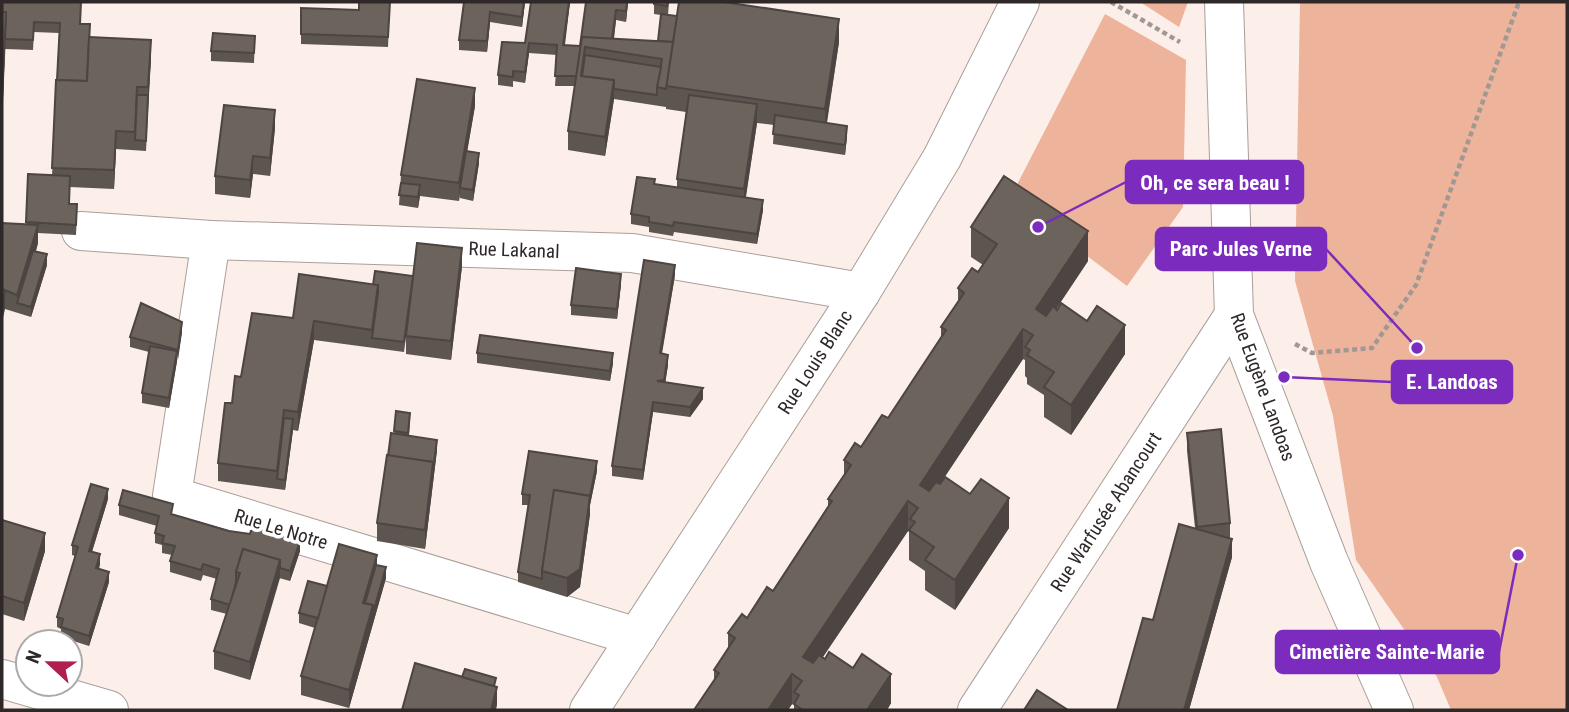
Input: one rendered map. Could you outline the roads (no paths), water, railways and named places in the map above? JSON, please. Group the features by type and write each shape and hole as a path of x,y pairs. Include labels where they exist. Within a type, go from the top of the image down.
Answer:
{"street":[{"name":"Rue Louis Blanc","path":"589,710 861,292 947,147 1020,2"},
{"name":"Rue Eugène Landoas","path":"1224,2 1234,315 1329,562 1394,710"},
{"name":"Rue Lakanal","path":"80,232 211,240 632,253 861,292"},
{"name":"Rue Le Notre","path":"211,240 172,496 637,637"},
{"name":"Rue Warfusée Abancourt","path":"977,710 1234,315"},
{"path":"2,679 85,707"}],"place":[{"name":"Oh, ce sera beau !","path":"1038,227"},
{"name":"Parc Jules Verne","path":"1417,348"},
{"name":"E. Landoas","path":"1284,377"},
{"name":"Cimetière Sainte-Marie","path":"1518,555"}]}
